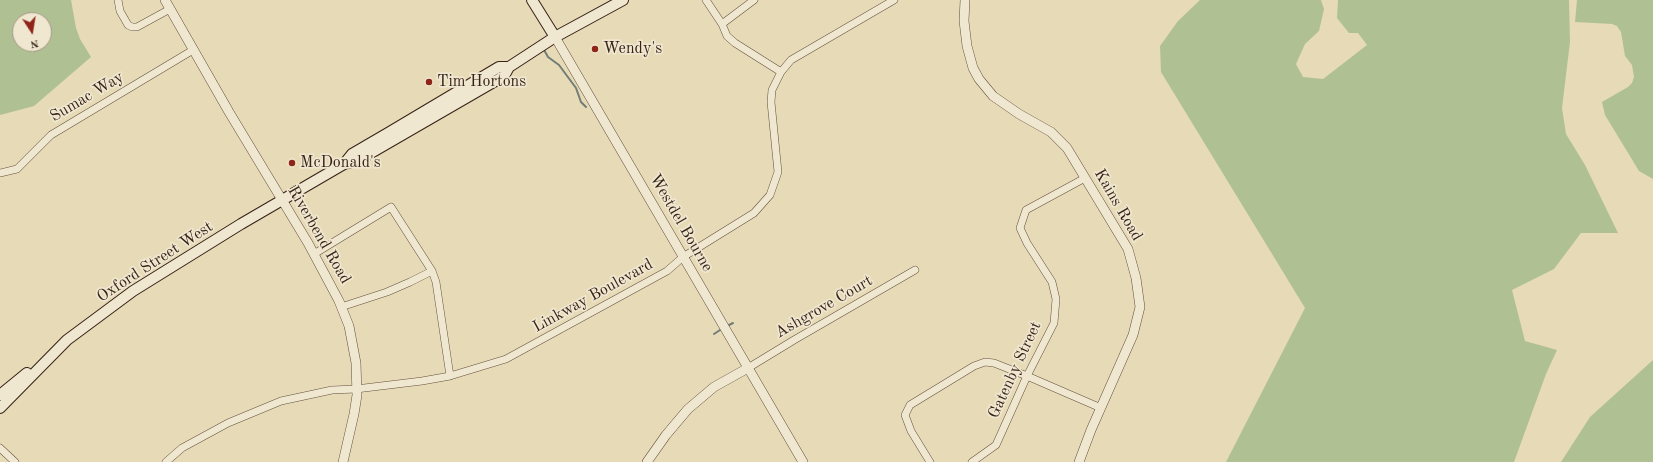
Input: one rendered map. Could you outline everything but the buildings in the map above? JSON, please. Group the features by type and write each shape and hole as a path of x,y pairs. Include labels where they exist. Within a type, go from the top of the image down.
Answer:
{"main road":[{"name":"Westdel Bourne","path":"532,0 555,38"},
{"name":"Oxford Street West","path":"0,408 68,340 133,291 281,200 344,164 357,161 504,76 509,67 555,38 623,0"},
{"path":"0,395 68,340"}],"street":[{"path":"118,0 120,12 128,25 132,27 137,27 170,9"},
{"name":"Riverbend Road","path":"165,0 314,254 342,307 349,326 356,363 354,414 343,462"},
{"path":"706,0 722,24 727,36 735,43 781,72"},
{"path":"722,24 754,0"},
{"name":"Linkway Boulevard","path":"166,462 182,448 228,423 281,401 332,390 356,389 450,376 506,359 667,272 683,257 754,213 770,195 778,172 771,102 772,90 781,72 791,60 894,0"},
{"name":"Kains Road","path":"965,0 964,20 967,46 973,68 979,79 993,96 1019,114 1051,132 1067,148 1128,250 1136,278 1140,308 1133,335 1079,462"},
{"name":"Westdel Bourne","path":"555,38 803,462"},
{"name":"Sumac Way","path":"0,173 16,169 50,135 193,50"},
{"name":"Gatenby Street","path":"972,462 996,445 1027,376 1054,323 1056,299 1052,282 1027,243 1020,228 1026,210 1085,178"},
{"path":"314,254 391,207 432,271 436,282 450,376"},
{"name":"Ashgrove Court","path":"748,368 914,270"},
{"path":"342,307 387,292 432,271"},
{"path":"930,462 911,431 905,415 910,405 974,366 985,362 994,363 1027,376 1101,408"},
{"path":"647,462 666,435 688,409 714,387 748,368"},
{"path":"0,448 15,462"}],"green space":[{"path":"0,0 71,0 76,28 80,39 91,57 34,106 0,115"},
{"path":"1200,0 1321,0 1324,9 1319,31 1305,44 1296,64 1303,77 1323,79 1367,45 1358,33 1349,33 1337,18 1338,0 1569,0 1570,42 1562,108 1566,134 1585,165 1618,233 1581,233 1554,269 1512,290 1525,341 1557,350 1546,374 1514,462 1226,462 1305,308 1161,72 1160,46 1178,21"},
{"path":"1577,0 1653,0 1653,179 1639,171 1605,115 1602,102 1628,87 1632,83 1634,77 1632,65 1625,56 1621,32 1617,26 1612,24 1575,22"},
{"path":"1653,360 1653,462 1561,462 1590,417"}],"waterway":[{"path":"543,48 548,57 559,65 576,88 581,102 586,107"},
{"path":"727,326 733,323"},
{"path":"714,334 723,328"}],"place":[{"name":"Wendy's","path":"595,49"},
{"name":"Tim Hortons","path":"429,82"},
{"name":"McDonald's","path":"292,163"}]}
